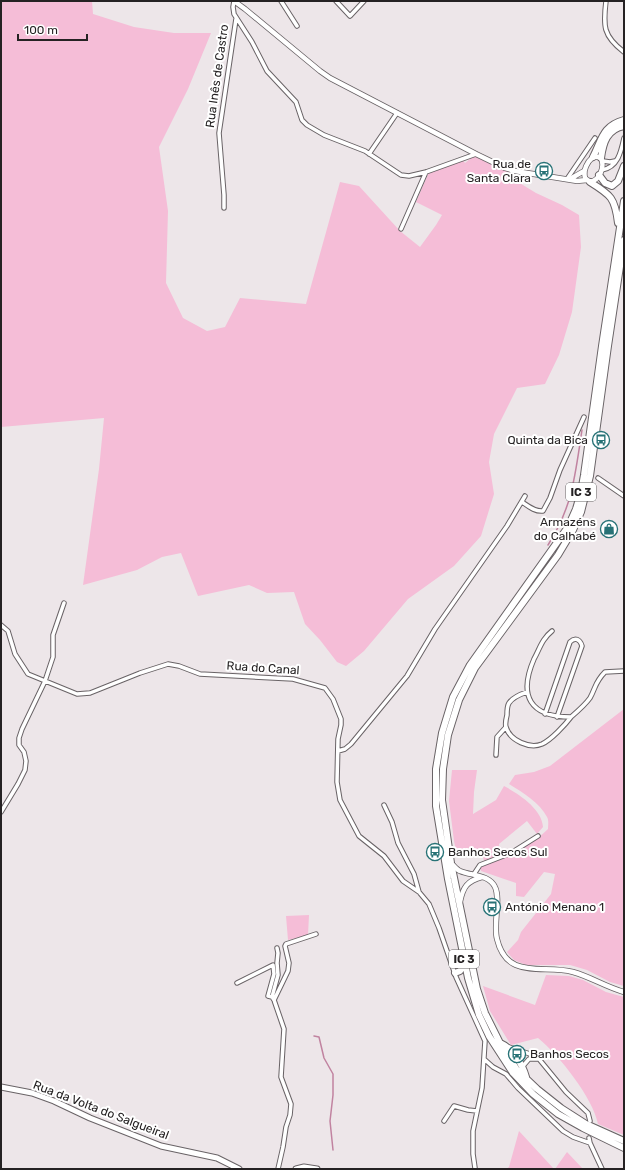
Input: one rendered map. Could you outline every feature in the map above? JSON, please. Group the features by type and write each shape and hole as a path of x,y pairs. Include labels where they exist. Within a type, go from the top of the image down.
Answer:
{"highway":[{"path":"593,157 605,131 616,123 623,123"},
{"path":"602,160 603,147 607,136 623,123"},
{"path":"601,172 605,183 612,186 618,181 624,166"},
{"path":"589,181 607,193 614,202 617,210 619,233"},
{"name":"IC 3","path":"624,201 584,475 576,510 568,527 552,551 470,665 453,697 442,733 436,769 438,818 465,963 479,1015 489,1036 513,1073 533,1094 558,1114 624,1148"},
{"name":"IC 3","path":"624,240 587,494 573,530 558,555 475,668 459,700 448,735 443,769 442,800 451,863 478,989 485,1013 500,1043 517,1070 537,1089 561,1108 586,1124 624,1141"},
{"path":"619,274 624,262"},
{"path":"455,975 460,971 465,963"},
{"path":"455,975 461,975 468,978"},
{"path":"500,1043 508,1046 523,1066 526,1077"}],"main road":[{"name":"Rua da Volta do Salgueiral","path":"1,1086 32,1092 90,1118 161,1146 217,1158 238,1169"},
{"path":"296,1169 304,1167 317,1169"}],"street":[{"path":"234,1 262,22 320,71 397,113 505,168 581,182 594,181 601,172 612,167 621,153 624,138"},
{"name":"Rua Inês de Castro","path":"224,208 219,133 236,18 233,9 234,1"},
{"path":"281,1 297,26"},
{"path":"336,1 350,16 364,1"},
{"path":"606,1 604,18 607,33 614,44 624,52"},
{"path":"236,18 252,42 267,71 296,102 302,120 307,125 324,135 369,154 401,174 409,176 426,172 476,154"},
{"path":"369,154 397,113"},
{"path":"569,179 595,138"},
{"path":"569,179 584,171 593,157 598,157 602,160 610,162 616,161"},
{"path":"601,172 602,160"},
{"path":"584,171 585,178 589,181"},
{"path":"401,229 426,172"},
{"path":"522,502 539,511 544,509 584,417"},
{"path":"598,478 624,496"},
{"path":"338,751 345,749 351,744 407,676 435,629 507,526 525,496"},
{"path":"1,812 25,770 26,761 24,752 19,745 19,738 45,681 53,657 53,635 64,603"},
{"name":"Rua do Canal","path":"1,625 8,631 15,654 28,674 77,694 90,693 140,673 168,664 179,666 200,674 293,678 326,688 333,699 342,725 338,739 337,782 340,800 358,836 384,856 403,881 419,892 429,904 455,975 484,1041 482,1088 473,1138 473,1154 476,1168"},
{"path":"552,631 544,638 529,672 527,692 531,701 545,714 571,717"},
{"path":"545,714 570,642 573,639 578,639 582,646 557,716"},
{"path":"527,692 513,699 508,704 506,727 508,732 518,741 534,745 542,744 564,726 590,698 598,680 605,672 624,671"},
{"path":"496,755 497,737 506,727"},
{"path":"384,805 392,822 398,843 414,874 419,892"},
{"path":"474,874 480,865 511,853 538,836"},
{"path":"451,863 458,871 474,874 491,881 496,887 496,938 501,952 512,963 526,969 569,971 585,975 608,987 624,992"},
{"path":"460,905 464,888 470,882 482,878"},
{"path":"273,999 288,971 289,963 285,946 286,944 316,934"},
{"path":"277,948 278,975 273,999 284,1029 281,1077 291,1104 284,1146 278,1169"},
{"path":"237,983 273,965 274,974 268,996 273,999"},
{"path":"508,1046 539,1059 566,1092 588,1112 590,1120"},
{"path":"484,1058 493,1067 506,1074 518,1088 563,1131 573,1137 590,1143"},
{"path":"523,1066 529,1059 539,1059"},
{"path":"444,1121 454,1106 477,1111"},
{"path":"589,1138 602,1169"}],"shaded area":[{"path":"1,1 92,1 93,14 134,27 174,33 211,33 188,89 159,147 168,211 166,283 183,318 207,331 225,327 240,298 306,304 340,182 359,186 400,231 420,247 442,215 416,202 429,172 463,160 465,163 476,154 505,168 518,182 536,193 579,215 581,247 572,312 559,355 545,384 517,388 494,434 489,462 494,494 481,536 454,566 408,599 364,651 346,666 337,662 305,624 294,592 267,593 249,585 198,596 181,553 162,557 137,570 83,585 99,469 104,418 1,427"},
{"path":"624,709 624,986 610,982 587,970 570,965 526,965 514,960 507,952 518,940 521,932 551,894 555,874 544,872 524,897 516,896 516,883 481,871 481,867 525,847 548,829 548,818 540,807 530,798 509,784 515,775 534,772 550,766"},
{"path":"452,770 477,770 473,814 496,800 504,786 523,798 534,808 542,820 543,827 537,834 527,821 499,844 500,855 484,861 481,848 457,855 449,801"},
{"path":"309,915 308,935 288,940 286,916"},
{"path":"546,975 569,976 583,980 606,992 624,997 624,1135 598,1124 589,1102 574,1078 556,1055 538,1038 511,1045 490,1011 483,986 535,1005"},
{"path":"519,1131 554,1169 506,1169 509,1167"},
{"path":"567,1152 583,1169 555,1169"}],"waterway":[{"path":"548,545 563,517 572,490 582,430"},
{"path":"314,1036 319,1037 324,1058 333,1074 333,1095 330,1121 333,1150"}],"place":[{"name":"Rua de Santa Clara","path":"544,171"},
{"name":"Quinta da Bica","path":"601,440"},
{"name":"Armazéns do Calhabé","path":"609,529"},
{"name":"Banhos Secos Sul","path":"435,852"},
{"name":"António Menano 1","path":"492,907"},
{"name":"Banhos Secos","path":"517,1054"}]}
